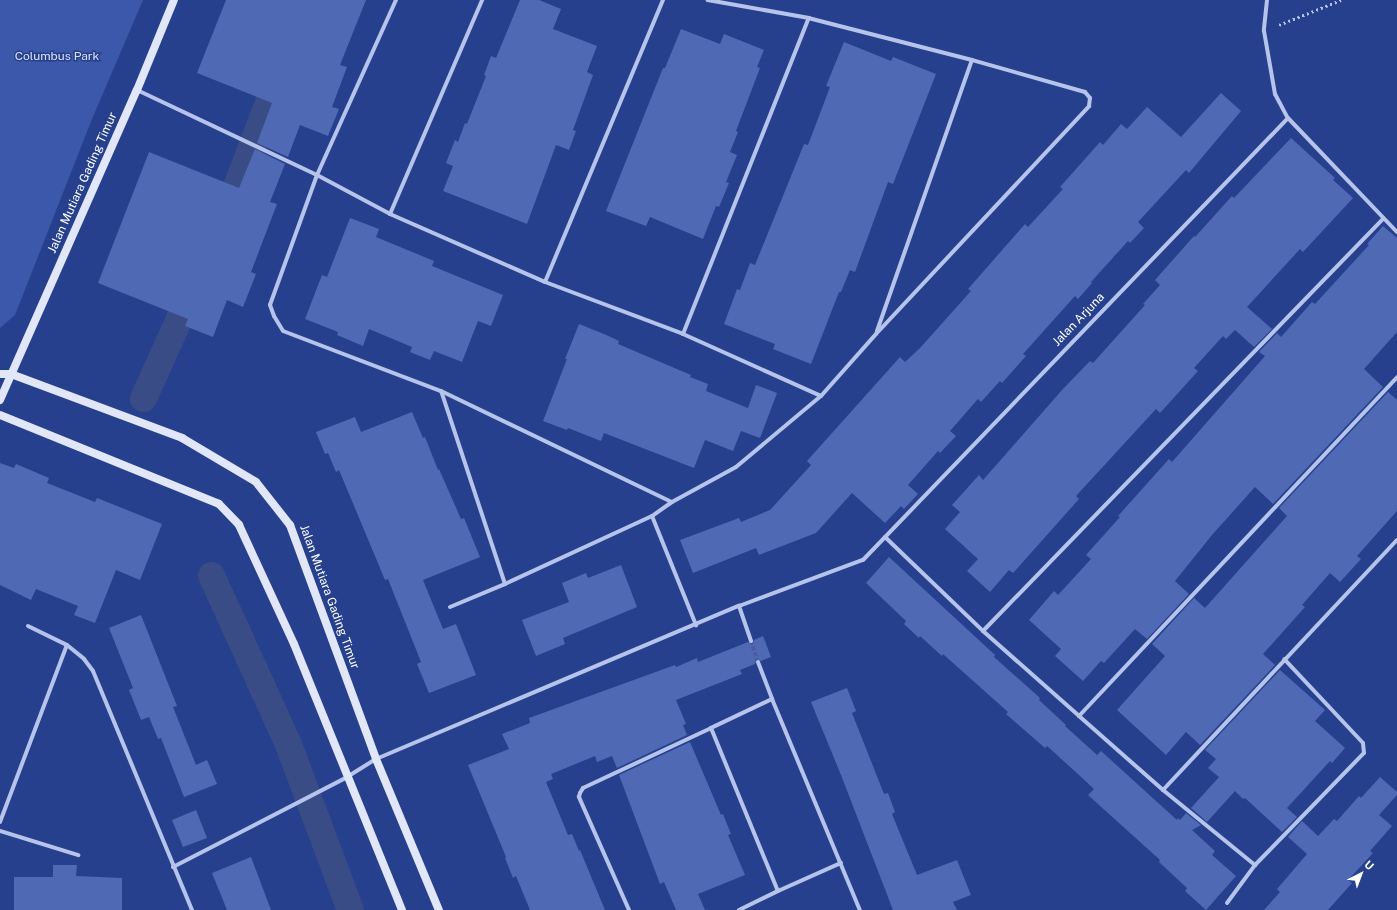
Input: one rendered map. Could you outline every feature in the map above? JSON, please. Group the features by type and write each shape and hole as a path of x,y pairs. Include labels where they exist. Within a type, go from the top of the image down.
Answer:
{"main road":[{"name":"Jalan Mutiara Gading Timur","path":"0,400 137,90 174,0"},
{"name":"Jalan Mutiara Gading Timur","path":"0,374 11,374 182,438 256,482 290,525 376,759 439,910"},
{"path":"0,415 219,504 239,525 284,623 402,910"}],"street":[{"path":"396,0 317,175 270,305 274,316 283,331 441,391 672,502"},
{"path":"390,214 482,0"},
{"path":"545,282 663,0"},
{"path":"450,607 505,584 652,516 672,502 736,467 821,396 876,334 1089,106 1090,98 1085,92 972,60 809,18 708,0"},
{"path":"1266,0 1264,32 1275,94 1288,118 1344,174 1383,219 1397,232"},
{"path":"683,334 809,18"},
{"path":"876,334 972,60"},
{"path":"137,90 317,175 390,214 545,282 683,334 821,396"},
{"name":"Jalan Arjuna","path":"173,867 347,777 376,759 739,606 863,560 1288,118"},
{"path":"983,631 1383,219"},
{"path":"1079,716 1397,377"},
{"path":"441,391 505,584"},
{"path":"652,516 696,625"},
{"path":"885,537 983,631 1163,790 1255,865"},
{"path":"1163,790 1397,540"},
{"path":"739,606 751,641"},
{"path":"28,626 67,644 84,659 93,671 192,910"},
{"path":"0,822 67,644"},
{"path":"1227,903 1255,865 1364,753 1363,744 1284,659"},
{"path":"758,662 860,910"},
{"path":"629,910 579,797 582,788 772,699"},
{"path":"711,728 778,891"},
{"path":"0,831 78,855"},
{"path":"739,910 840,863"}],"path":[{"path":"1264,32 1341,0"}],"green space":[{"name":"Columbus Park","path":"0,0 143,0 92,119 15,315 0,328"}],"building":[{"path":"226,0 366,0 340,65 347,67 332,107 339,109 328,136 300,125 288,157 257,143 272,103 197,73"},
{"path":"520,0 539,0 561,9 553,29 597,46 587,72 593,75 573,130 576,131 569,150 556,145 527,224 443,191 453,166 446,163 455,140 458,142 465,123 467,124 486,76 484,75 491,56 496,58"},
{"path":"681,29 720,44 724,34 764,50 757,67 760,68 736,131 738,132 730,152 737,155 726,182 729,183 719,207 716,206 703,239 650,217 646,226 606,211 663,68 665,68"},
{"path":"844,42 891,61 893,57 936,74 893,184 888,182 855,272 850,270 841,292 839,292 811,364 773,349 775,344 724,324 737,289 740,290 750,263 755,265 804,144 808,145 830,87 826,86"},
{"path":"1221,93 1241,111 1189,173 1186,170 1138,222 1144,228 1130,243 1128,241 1091,282 1092,283 1078,299 1075,296 1023,354 1026,356 1002,383 1000,381 981,402 978,399 950,431 956,436 940,453 938,451 908,485 918,494 904,509 901,506 885,523 852,493 816,533 759,555 756,548 693,573 680,540 739,518 741,522 770,510 811,465 807,461 900,357 905,362 920,348 971,291 968,289 1025,224 1028,227 1063,189 1060,187 1100,142 1103,145 1121,124 1127,129 1147,107 1181,137"},
{"path":"1291,138 1335,178 1333,180 1353,198 1303,252 1300,249 1247,307 1272,329 1254,347 1235,330 1226,339 1223,336 1194,368 1198,371 1160,413 1156,409 1076,496 1079,499 1013,573 1009,570 990,592 967,571 978,559 945,529 960,512 952,505 979,475 983,480 1062,390 1090,361 1093,363 1145,305 1143,304 1160,285 1155,280 1232,196 1234,198"},
{"path":"255,149 285,164 270,202 277,204 251,272 256,274 243,307 227,300 213,337 185,326 188,319 98,283 149,152 239,188"},
{"path":"350,218 379,229 376,237 434,261 432,266 503,295 491,326 478,321 462,362 434,351 430,360 410,352 412,347 369,329 363,346 337,335 338,332 305,319 322,275 327,277"},
{"path":"1383,226 1397,238 1397,332 1364,369 1383,387 1273,504 1255,487 1212,535 1175,581 1189,594 1147,639 1135,629 1104,663 1101,661 1083,681 1055,656 1061,649 1029,620 1054,591 1058,595 1091,559 1086,555 1120,517 1118,516 1169,459 1172,462 1265,356 1259,352 1277,333 1281,337 1312,302 1315,304 1369,245 1367,244"},
{"path":"579,324 619,341 618,344 691,375 690,377 708,384 706,391 748,408 756,385 777,393 760,438 741,431 733,451 705,440 694,468 604,433 601,441 568,428 567,430 543,421"},
{"path":"1388,392 1397,400 1397,511 1357,556 1361,559 1340,582 1330,573 1302,605 1305,607 1263,654 1275,665 1200,745 1186,732 1166,755 1117,710 1165,656 1152,644 1194,598 1205,608 1287,516 1279,508"},
{"path":"412,412 423,438 425,437 438,470 439,469 461,519 464,518 480,557 423,580 443,629 456,624 476,675 429,693 417,664 421,662 388,579 385,580 339,470 336,472 328,453 325,454 316,432 355,417 361,432"},
{"path":"0,463 14,468 16,464 49,478 47,483 95,502 97,498 162,524 140,580 116,570 95,623 74,615 78,606 36,589 31,600 0,585"},
{"path":"889,557 995,655 994,657 1040,698 1039,700 1066,725 1065,726 1097,755 1101,751 1177,820 1178,818 1180,820 1186,813 1201,825 1192,830 1215,851 1212,855 1236,876 1206,910 1185,891 1187,888 1159,862 1160,860 1088,795 1094,789 1047,746 1045,748 1006,714 1008,712 943,654 942,656 920,636 919,638 904,624 906,621 866,583"},
{"path":"621,565 637,607 563,638 565,644 536,656 522,620 569,602 562,583 586,573 588,578"},
{"path":"141,615 177,706 173,707 196,765 207,760 217,784 184,797 161,738 158,739 149,717 141,720 129,690 133,688 109,628"},
{"path":"763,636 771,657 761,661 756,659 755,664 740,670 742,674 676,700 686,724 683,725 687,735 617,768 612,756 597,762 595,756 551,774 553,779 546,782 568,835 572,834 579,851 580,850 605,910 530,910 516,876 513,878 505,858 506,857 468,765 509,749 502,734 530,723 529,718 675,665 676,667 697,658 698,662 748,642 752,644 754,640"},
{"path":"1280,670 1325,710 1315,721 1345,748 1332,763 1330,761 1287,808 1297,817 1282,832 1245,798 1243,799 1235,791 1207,822 1191,808 1219,777 1208,768 1216,759 1205,750"},
{"path":"847,688 856,711 852,713 884,794 888,793 895,812 892,814 917,875 957,860 971,895 953,902 957,910 893,910 811,702"},
{"path":"690,742 721,815 723,814 731,834 728,835 745,875 698,894 705,910 676,910 664,882 660,884 619,775"},
{"path":"1380,777 1397,792 1397,795 1379,815 1392,826 1370,851 1373,853 1348,880 1352,883 1328,910 1264,910 1280,892 1277,889 1307,854 1288,837 1302,821 1318,836 1334,819 1337,821 1359,796 1361,798"},
{"path":"196,810 207,838 183,847 172,820"},
{"path":"251,857 271,910 227,910 212,873"},
{"path":"53,865 77,865 76,876 122,878 122,910 14,910 14,877 53,877"}],"waterway":[{"path":"223,220 307,0"},
{"path":"143,398 195,283"},
{"path":"211,575 288,744 350,910"}],"tunnel":[{"path":"751,641 758,662"}]}
